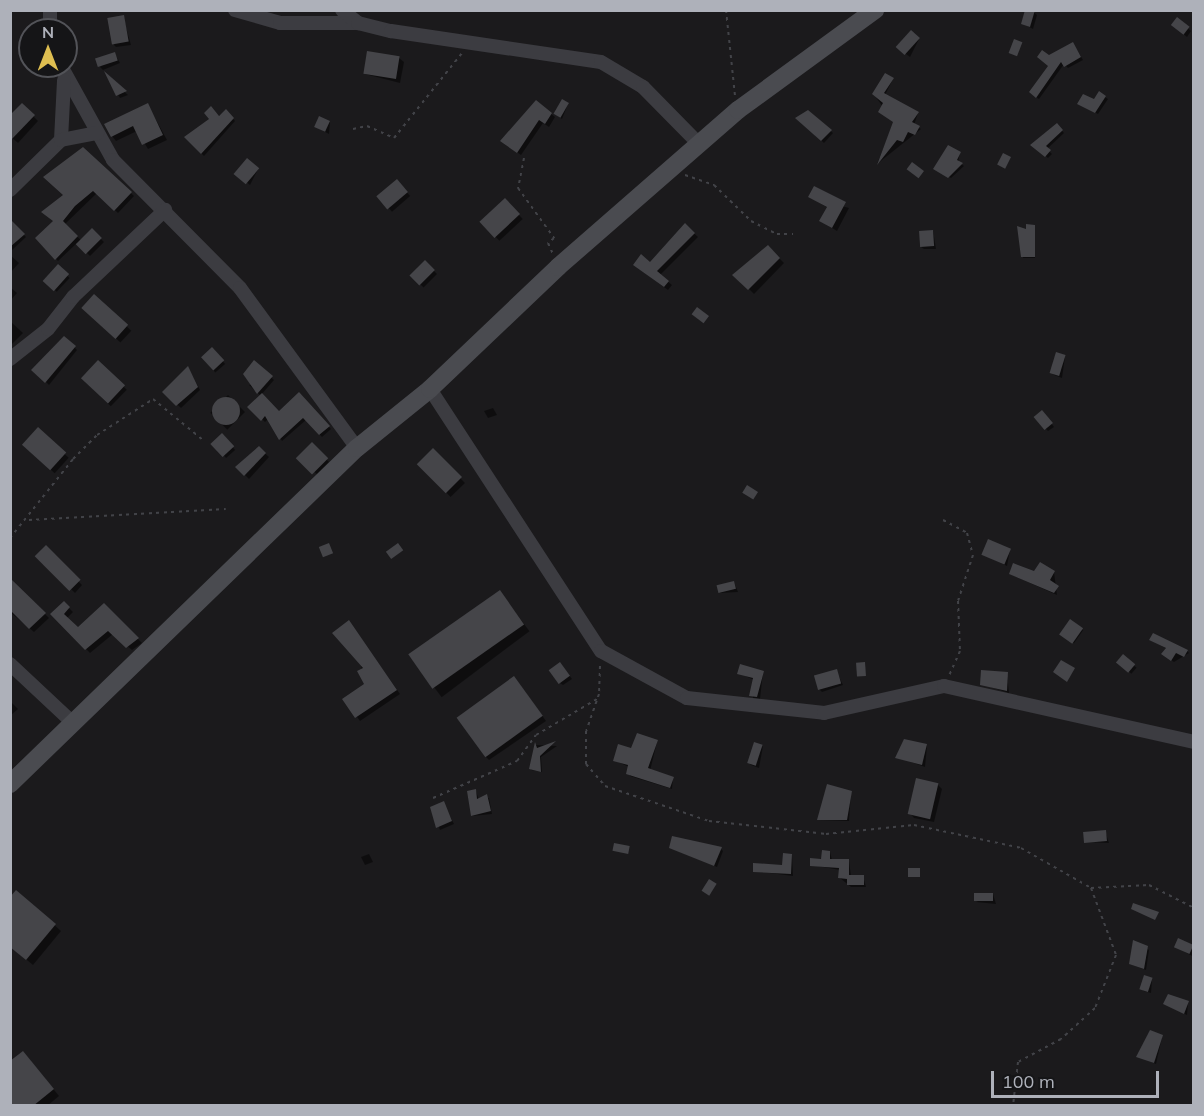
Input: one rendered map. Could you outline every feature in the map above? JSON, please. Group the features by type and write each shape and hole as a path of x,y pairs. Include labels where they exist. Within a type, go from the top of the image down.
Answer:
{"main road":[{"path":"10,784 357,448 430,389 558,267 738,110 875,10"}],"street":[{"path":"235,10 279,23 358,24 601,62 643,87 698,143"},
{"path":"342,10 358,24"},
{"path":"61,140 67,97 64,78"},
{"path":"68,78 113,160 240,288 357,448"},
{"path":"10,190 61,140 97,133"},
{"path":"10,359 48,329 73,297 165,210"},
{"path":"430,389 601,651 687,698 824,713 944,686 1194,742"},
{"path":"10,664 73,723"}],"path":[{"path":"726,10 727,59 738,110"},
{"path":"353,129 368,126 394,138 463,51 462,39"},
{"path":"524,158 518,188 554,238 548,243 558,267"},
{"path":"668,170 714,185 751,221 777,234 793,234"},
{"path":"10,538 29,520 73,459 97,435 153,399 204,440"},
{"path":"29,520 226,509"},
{"path":"943,520 967,533 973,555 958,601 960,651 944,686"},
{"path":"601,651 597,699 586,731 586,764 606,786 710,821 826,834 914,825 1021,848 1091,888 1149,885 1194,908"},
{"path":"433,798 517,761 536,735 597,699"},
{"path":"1013,1106 1018,1062 1061,1040 1095,1008 1116,955 1091,888"}],"building":[{"path":"1025,10 1035,10 1030,27 1021,24"},
{"path":"124,15 129,42 112,45 107,18"},
{"path":"1177,17 1190,27 1183,35 1171,25"},
{"path":"911,30 920,38 905,55 896,47"},
{"path":"1014,39 1022,42 1017,56 1009,53"},
{"path":"1073,42 1081,57 1064,67 1061,62 1036,98 1029,92 1048,66 1037,57 1042,50 1049,55"},
{"path":"367,51 400,56 396,79 363,74"},
{"path":"115,52 118,61 98,67 95,58"},
{"path":"104,71 127,91 116,96"},
{"path":"885,73 894,78 884,93 919,112 912,122 920,126 915,135 908,132 903,142 897,140 877,165 893,122 878,112 883,103 872,94"},
{"path":"1099,91 1106,96 1095,113 1077,104 1083,94 1094,99"},
{"path":"562,99 569,103 560,118 554,114"},
{"path":"536,100 552,113 545,124 539,120 517,153 500,141"},
{"path":"22,103 35,115 10,141 10,115"},
{"path":"148,103 163,135 142,145 133,126 111,137 104,124"},
{"path":"211,106 219,116 226,109 234,118 201,154 184,137 209,119 204,113"},
{"path":"808,110 832,130 821,141 795,118"},
{"path":"319,116 330,121 325,132 314,127"},
{"path":"1057,123 1063,130 1046,146 1051,150 1045,157 1030,145"},
{"path":"948,145 961,152 957,160 963,163 948,178 933,169"},
{"path":"83,147 132,192 114,211 93,191 75,206 63,221 78,236 55,260 35,238 53,221 41,212 63,195 43,177"},
{"path":"1003,153 1011,157 1005,169 997,165"},
{"path":"247,158 259,168 246,184 234,174"},
{"path":"912,162 924,171 919,178 907,169"},
{"path":"397,179 408,192 387,209 376,196"},
{"path":"814,186 846,202 832,228 819,221 827,207 808,197"},
{"path":"505,198 520,214 494,238 479,222"},
{"path":"10,219 25,234 10,247"},
{"path":"685,223 695,233 657,271 669,281 664,287 633,265 641,254 650,262"},
{"path":"1026,224 1035,225 1035,257 1021,257 1017,226 1026,229"},
{"path":"92,228 102,238 86,254 76,244"},
{"path":"933,230 934,246 920,247 919,231"},
{"path":"768,245 780,258 748,290 732,275"},
{"path":"425,260 435,270 419,285 409,276"},
{"path":"58,264 69,274 54,291 43,281"},
{"path":"94,294 128,325 115,339 81,308"},
{"path":"697,307 709,316 704,323 692,314"},
{"path":"64,336 76,346 45,383 31,370"},
{"path":"212,347 224,360 213,370 201,357"},
{"path":"1056,352 1066,355 1059,376 1050,373"},
{"path":"98,360 125,385 108,404 81,378"},
{"path":"254,360 273,376 257,394 243,374"},
{"path":"188,366 198,387 176,406 162,392"},
{"path":"299,392 330,426 319,435 303,418 279,440 265,416 261,421 247,407 262,393 279,411"},
{"path":"226,397 236,401 240,411 236,421 226,425 216,421 212,411 216,401"},
{"path":"1042,410 1053,423 1045,430 1034,417"},
{"path":"38,427 66,452 50,470 22,445"},
{"path":"222,433 234,446 223,457 210,444"},
{"path":"312,442 328,458 312,475 296,458"},
{"path":"259,446 266,453 244,476 235,467"},
{"path":"433,448 462,477 446,493 417,464"},
{"path":"747,485 758,492 753,500 742,493"},
{"path":"988,539 1011,549 1004,564 981,555"},
{"path":"329,543 333,553 323,557 319,547"},
{"path":"398,543 403,550 391,559 386,552"},
{"path":"46,545 81,580 69,591 35,556"},
{"path":"1040,562 1055,571 1050,580 1059,586 1054,593 1009,574 1013,563 1034,571"},
{"path":"10,578 46,613 29,629 10,610"},
{"path":"734,581 736,589 718,593 717,585"},
{"path":"500,590 524,624 432,689 408,654"},
{"path":"64,601 70,607 64,614 78,627 104,603 139,638 126,648 108,631 85,650 50,614"},
{"path":"1070,619 1083,628 1072,644 1059,635"},
{"path":"349,620 397,690 355,718 342,699 364,684 357,671 363,668 332,633"},
{"path":"1153,633 1188,650 1184,657 1176,653 1171,661 1161,654 1166,648 1149,640"},
{"path":"1123,654 1135,664 1128,673 1116,662"},
{"path":"1061,660 1075,668 1067,682 1053,672"},
{"path":"560,662 570,676 559,684 549,670"},
{"path":"865,662 866,676 857,677 856,663"},
{"path":"740,664 764,671 757,697 749,696 753,678 737,674"},
{"path":"837,669 841,683 818,690 814,676"},
{"path":"981,670 1008,672 1007,691 980,685"},
{"path":"514,676 543,716 485,757 457,718"},
{"path":"637,733 658,740 648,768 674,777 670,788 626,774 628,765 613,761 618,744 631,748"},
{"path":"904,739 927,744 922,765 895,758"},
{"path":"556,741 540,756 541,772 529,769 535,742 537,748"},
{"path":"754,742 763,745 756,766 747,763"},
{"path":"916,778 938,783 930,819 908,814"},
{"path":"827,784 852,791 847,820 817,820"},
{"path":"476,789 477,799 487,794 491,811 471,816 467,791"},
{"path":"444,801 452,821 436,828 430,807"},
{"path":"1106,830 1107,841 1084,843 1083,832"},
{"path":"672,836 722,847 714,866 669,848"},
{"path":"614,843 630,846 628,854 612,851"},
{"path":"822,850 830,851 830,859 849,859 849,875 864,875 864,885 847,885 847,879 838,878 839,868 810,866 810,858 821,859"},
{"path":"783,853 792,854 791,874 753,872 753,863 782,865"},
{"path":"908,868 920,868 920,877 908,877"},
{"path":"709,879 717,884 709,896 702,891"},
{"path":"16,890 56,924 26,960 10,947 10,897"},
{"path":"974,893 993,893 993,901 974,901"},
{"path":"1133,903 1159,912 1155,920 1131,909"},
{"path":"1178,938 1194,945 1189,954 1174,947"},
{"path":"1133,940 1148,946 1144,969 1129,964"},
{"path":"1144,975 1153,978 1148,992 1139,989"},
{"path":"1168,994 1189,1001 1184,1014 1163,1004"},
{"path":"1150,1030 1163,1035 1154,1063 1136,1057"},
{"path":"23,1051 54,1089 33,1106 10,1106 10,1061"}]}
